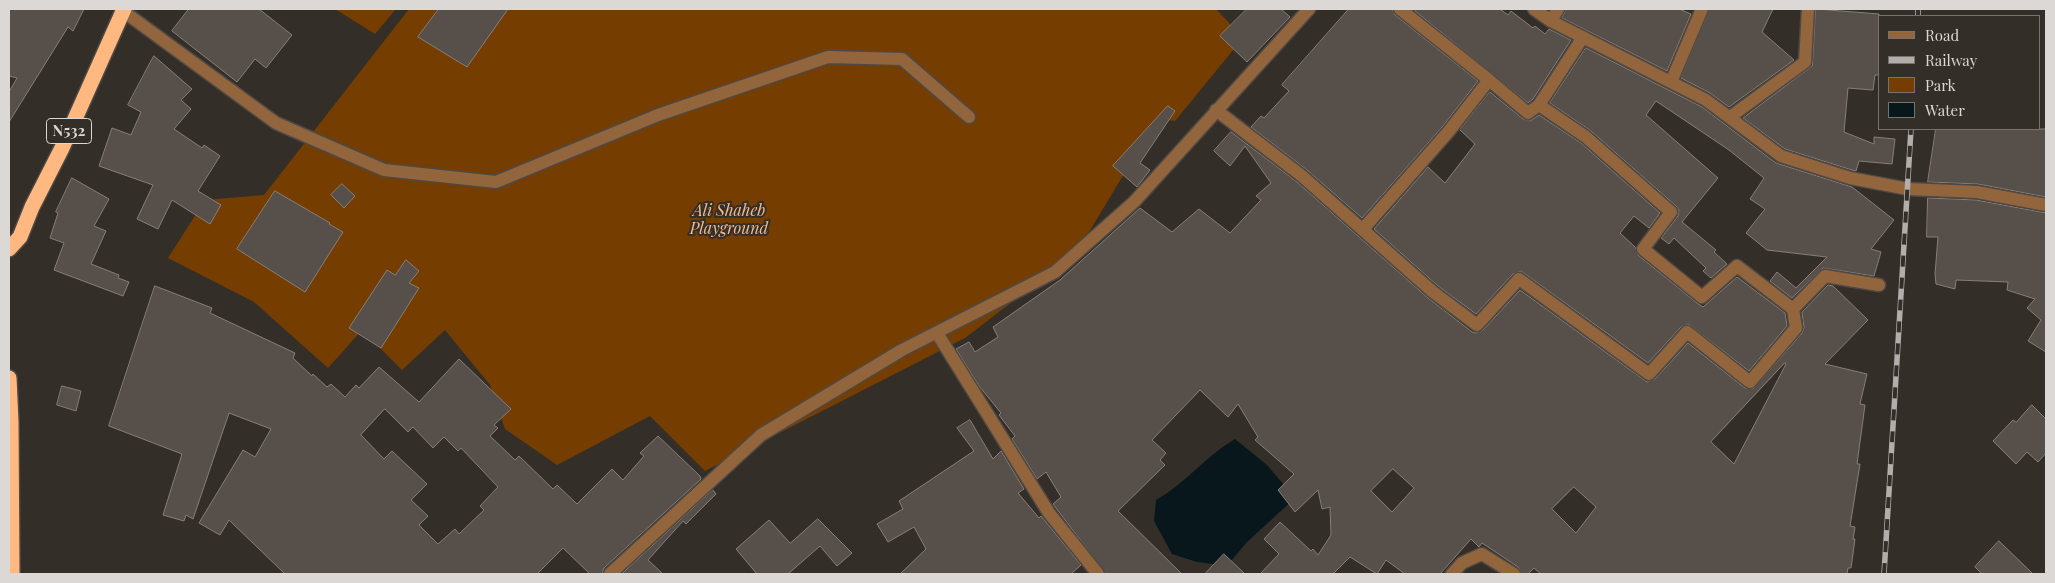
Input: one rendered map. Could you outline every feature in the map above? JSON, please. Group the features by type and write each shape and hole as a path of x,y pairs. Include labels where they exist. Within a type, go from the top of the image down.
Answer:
{"highway":[{"name":"N532","path":"9,249 20,237 32,207 62,148 124,10"},
{"path":"9,378 12,574"}],"street":[{"path":"615,573 761,435 902,350 1055,272 1134,202 1310,9"},
{"path":"1400,9 1528,113 1539,105 1583,37"},
{"path":"1534,9 1551,21 1706,100 1780,156 1850,178 1908,189 1977,192 2046,205"},
{"path":"1551,21 1558,9"},
{"path":"1730,117 1805,62 1808,9"},
{"path":"124,10 276,123 384,170 496,182 658,115 828,57 902,59 969,117"},
{"path":"1670,82 1698,10"},
{"path":"1363,229 1449,131 1489,80"},
{"path":"1216,110 1302,176 1433,292 1478,326 1519,279 1650,374 1687,332 1750,382 1796,328 1793,309 1737,266 1702,298 1643,249 1671,212 1586,137 1539,105"},
{"path":"1793,309 1824,276 1879,285"},
{"path":"937,333 1049,513 1098,574"},
{"path":"1452,574 1462,563 1482,554 1514,574"}],"green space":[{"path":"335,9 396,9 375,34"},
{"name":"Ali Shaheb Playground","path":"409,9 1216,9 1231,25 1234,49 1175,121 1157,119 1077,252 965,338 705,471 650,416 557,465 505,429 490,385 445,330 402,370 362,330 328,368 254,302 168,258 205,200 264,195"}],"water":[{"path":"1235,439 1267,465 1295,498 1247,542 1227,566 1197,562 1172,554 1154,521 1156,500 1177,486 1215,453"}],"building":[{"path":"9,9 84,9 73,31 68,27 9,122 9,92 17,78 9,76"},
{"path":"189,9 259,9 292,35 266,68 255,59 237,82 172,31"},
{"path":"439,9 508,9 467,67 418,37"},
{"path":"1247,9 1281,9 1290,17 1247,62 1220,36"},
{"path":"1349,9 1392,9 1395,15 1478,81 1443,126 1362,218 1307,170 1251,127 1261,116 1264,118 1289,91 1282,85"},
{"path":"1417,9 1500,9 1508,15 1511,11 1533,28 1535,26 1545,34 1549,29 1571,40 1533,99 1528,103 1415,11"},
{"path":"1567,9 1679,9 1691,14 1667,71 1562,18"},
{"path":"1710,9 1773,9 1762,32 1794,60 1729,107 1710,93 1681,78"},
{"path":"1816,9 1879,14 1878,75 1875,75 1873,90 1848,88 1844,132 1874,144 1874,137 1895,139 1892,164 1859,161 1856,171 1852,170 1785,149 1743,118 1812,66"},
{"path":"1586,48 1702,107 1776,163 1852,187 1894,220 1871,249 1881,252 1874,276 1823,268 1792,298 1770,281 1777,272 1796,288 1827,257 1767,250 1746,233 1765,209 1750,199 1764,178 1729,150 1656,101 1646,115 1718,178 1682,222 1716,250 1714,252 1727,264 1711,278 1703,271 1706,268 1674,238 1669,244 1661,238 1678,216 1679,210 1676,206 1591,131 1550,103"},
{"path":"154,56 192,89 181,100 191,109 174,129 202,148 204,145 220,156 198,191 221,205 210,224 172,200 158,229 137,219 153,185 99,166 112,128 131,135 141,112 128,105"},
{"path":"1490,92 1523,119 1530,121 1539,115 1581,143 1660,213 1649,228 1634,216 1620,233 1635,247 1638,255 1697,303 1703,307 1737,277 1785,313 1787,326 1749,371 1688,324 1681,327 1648,363 1521,271 1513,274 1476,314 1438,286 1374,229 1428,167 1445,183 1475,144 1460,130"},
{"path":"1168,106 1175,111 1140,163 1150,170 1137,187 1113,166"},
{"path":"2046,129 2046,197 1978,184 1928,182 1936,130"},
{"path":"1231,132 1297,182 1428,298 1472,332 1476,333 1483,330 1520,290 1647,382 1655,379 1688,343 1745,388 1753,389 1802,333 1804,327 1802,312 1828,285 1833,286 1868,320 1825,364 1867,374 1860,404 1865,405 1857,464 1860,464 1850,526 1855,527 1851,568 1848,568 1847,574 1541,574 1534,568 1528,574 1522,574 1518,567 1482,543 1479,547 1471,539 1440,574 1405,574 1386,560 1377,574 1350,557 1333,574 1260,574 1279,554 1264,539 1280,522 1311,551 1313,549 1318,555 1331,535 1330,507 1322,509 1318,490 1295,512 1278,490 1294,474 1255,440 1258,437 1238,404 1228,417 1200,390 1152,440 1166,453 1160,460 1165,465 1118,511 1182,574 1106,574 1053,504 1061,497 1046,472 1037,479 1012,439 1015,436 999,415 1001,413 979,386 956,349 969,342 975,352 998,337 993,327 1060,280 1140,208 1172,232 1199,209 1230,233 1261,200 1256,196 1271,183 1245,146 1230,166 1214,151","holes":["1786,364 1734,464 1711,442","1393,469 1414,488 1392,512 1371,491","1574,487 1596,507 1576,533 1552,509"]},
{"path":"72,178 109,199 94,226 106,231 91,264 119,275 118,278 129,282 123,296 54,270 64,243 50,238 58,213 56,212"},
{"path":"342,184 355,196 344,208 331,195"},
{"path":"275,191 343,232 305,292 237,249"},
{"path":"1928,198 1976,200 2046,213 2046,352 2028,341 2041,320 2027,308 2035,299 2007,290 2008,282 1956,280 1955,289 1936,284 1938,237 1927,237"},
{"path":"406,260 419,271 409,283 419,288 381,348 349,328 387,270 395,275"},
{"path":"155,286 212,308 210,313 295,353 293,358 312,376 313,374 327,387 331,384 345,397 356,385 359,388 379,367 419,402 459,359 511,409 494,425 498,428 490,436 515,460 519,456 553,489 557,485 577,504 612,469 623,480 644,456 640,453 658,436 701,479 604,568 602,574 590,574 563,548 537,574 285,574 229,520 220,535 199,523 243,450 255,457 271,429 229,413 193,519 186,515 184,521 163,515 182,454 109,426","holes":["385,409 408,432 413,427 433,448 444,437 458,451 461,448 498,487 480,506 484,510 459,534 455,529 438,544 419,525 428,516 411,500 427,484 392,451 384,459 361,435"]},
{"path":"62,386 81,391 76,411 57,405"},
{"path":"2032,405 2046,419 2046,453 2038,462 2027,452 2016,464 1993,441 2013,420 2016,422"},
{"path":"970,420 993,459 1001,451 1024,489 1018,493 1039,518 1041,516 1081,565 1071,574 900,574 926,549 914,527 888,542 877,524 903,509 899,501 974,451 957,428"},
{"path":"713,490 716,494 686,524 683,521 648,560 663,574 622,574"},
{"path":"818,519 852,553 837,566 820,546 788,574 757,574 736,549 769,520 790,543"},
{"path":"1999,541 2033,574 1982,574 1975,567"},
{"path":"1224,554 1245,574 1205,574"}],"railway":[{"path":"1918,9 1918,15"},
{"path":"1884,574 1911,130"}]}
